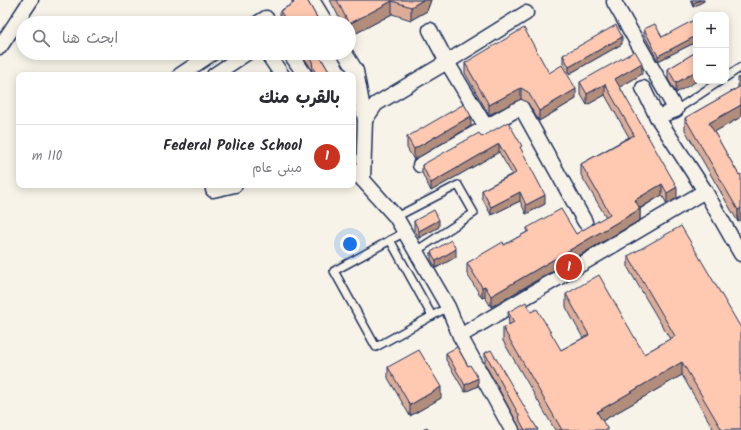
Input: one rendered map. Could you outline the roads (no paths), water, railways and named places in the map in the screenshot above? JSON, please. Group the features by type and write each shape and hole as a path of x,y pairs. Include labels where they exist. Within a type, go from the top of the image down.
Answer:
{"street":[{"path":"20,16 31,0"},
{"path":"312,0 322,16"},
{"path":"614,2 676,110 657,117"},
{"path":"365,120 376,104 526,13"},
{"path":"0,47 16,23"},
{"path":"430,30 447,62 486,127"},
{"path":"184,72 202,60"},
{"path":"218,72 236,60"},
{"path":"272,60 280,72"},
{"path":"295,60 303,72"},
{"path":"349,60 356,71 365,120 363,180"},
{"path":"643,88 657,117 739,245"},
{"path":"420,165 521,107 585,222"},
{"path":"356,173 396,217 448,307 460,336 512,430"},
{"path":"213,190 222,188"},
{"path":"460,336 705,191"}],"lane":[{"path":"729,75 741,67"},
{"path":"676,110 715,84"},
{"path":"396,217 458,185 474,213 416,251"},
{"path":"405,232 334,271 376,347 448,307"},
{"path":"390,240 432,316"}],"place":[{"name":"Federal Police School","path":"569,267"}]}
